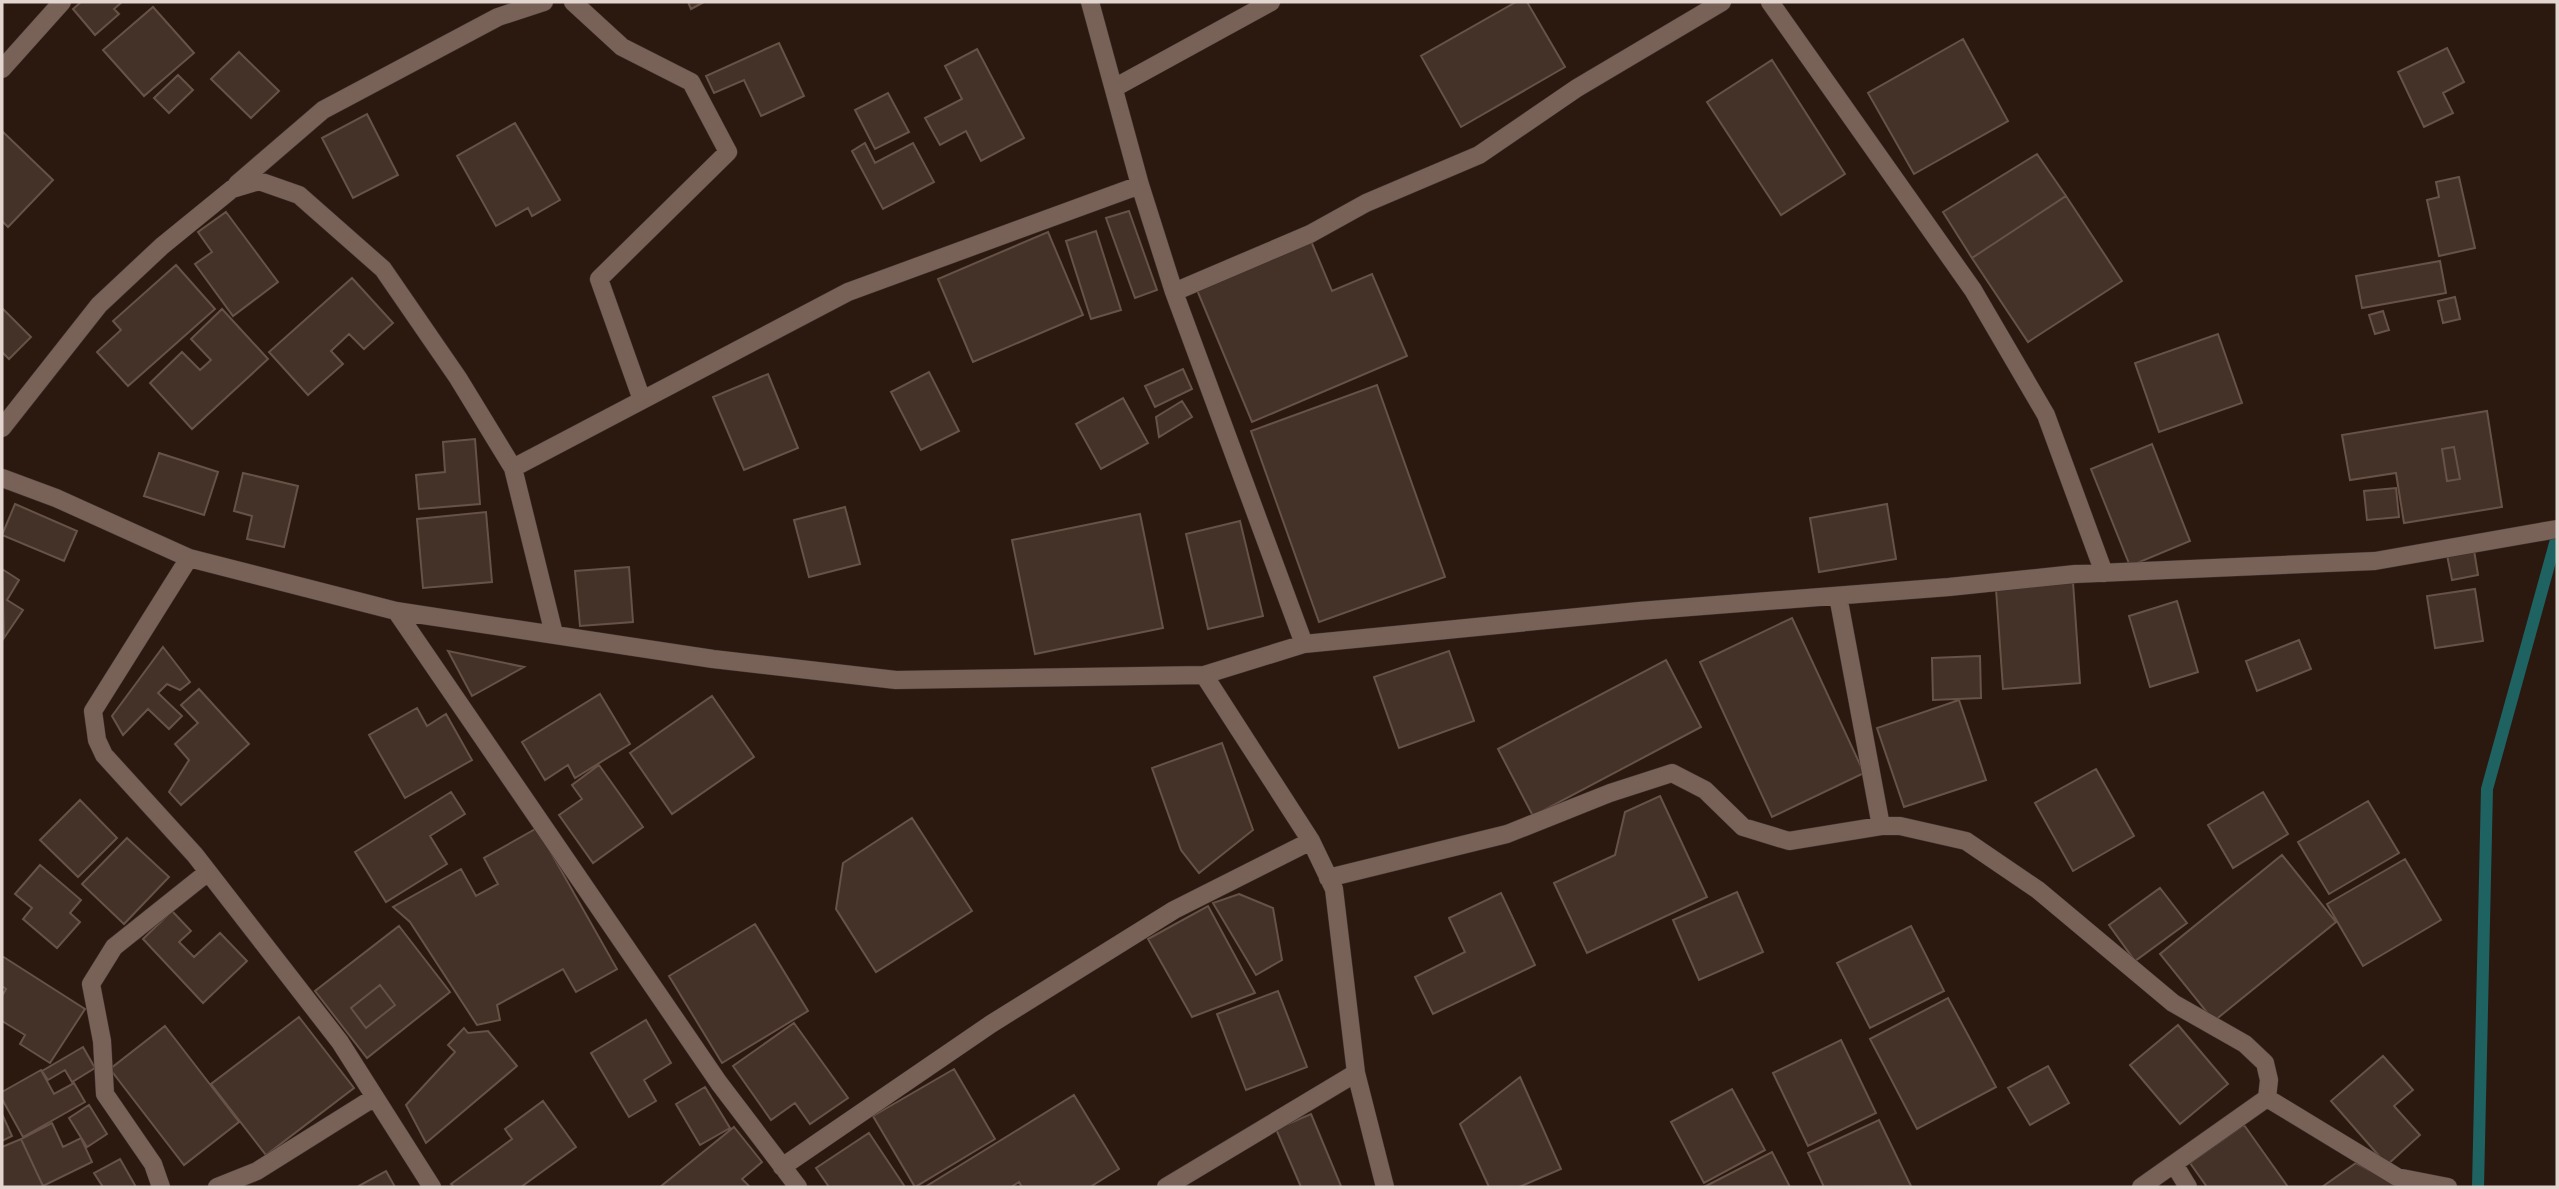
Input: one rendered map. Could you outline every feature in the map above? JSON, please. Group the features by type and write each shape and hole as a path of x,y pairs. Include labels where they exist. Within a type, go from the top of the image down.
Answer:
{"street":[{"path":"2,69 62,2"},
{"path":"2,428 99,305 162,246 323,110 498,16 544,2"},
{"path":"573,2 622,47 691,82 728,152 599,279 642,400"},
{"path":"1090,2 1140,185 1174,292 1304,644"},
{"path":"1114,88 1272,2"},
{"path":"1174,292 1310,234 1366,203 1479,155 1577,88 1723,2"},
{"path":"1770,2 1973,290 2046,415 2105,573"},
{"path":"232,189 259,181 299,195 383,269 458,378 513,468 554,635"},
{"path":"513,468 848,292 1140,185"},
{"path":"2,478 56,498 189,558 396,611 713,659 896,680 1204,676 1304,644 1639,611 2105,573 2375,561 2557,529"},
{"path":"189,558 93,711 97,740 104,755 208,872 340,1042 432,1187"},
{"path":"1838,596 1881,826"},
{"path":"396,611 719,1083 797,1187"},
{"path":"1204,676 1311,841 1334,889 1356,1073 1385,1187"},
{"path":"1328,878 1507,834 1610,793 1672,773 1705,790 1743,827 1788,841 1881,826 1900,826 1966,841 2038,890 2173,1003 2245,1044 2265,1063 2269,1080 2267,1098 2141,1187"},
{"path":"782,1167 991,1024 1174,910 1311,841"},
{"path":"162,1187 153,1164 106,1094 102,1041 91,984 114,947 208,872"},
{"path":"1166,1187 1356,1073"},
{"path":"217,1187 257,1171 375,1097"},
{"path":"2267,1098 2396,1177 2448,1187"},
{"path":"2174,1164 2188,1187"}],"building":[{"path":"81,2 122,2 114,9 119,14 95,35 73,9"},
{"path":"688,2 704,2 691,9"},
{"path":"1516,2 1527,2 1565,67 1461,127 1421,56"},
{"path":"153,7 194,53 144,96 103,50"},
{"path":"1963,39 2008,121 1914,174 1868,93"},
{"path":"779,43 804,96 761,116 744,80 714,93 706,76"},
{"path":"2447,48 2464,82 2443,93 2453,113 2424,127 2398,72"},
{"path":"977,49 1024,138 981,161 966,131 940,145 925,118 962,99 945,66"},
{"path":"239,52 279,91 251,118 211,79"},
{"path":"1772,60 1845,174 1781,215 1707,102"},
{"path":"178,75 193,90 169,113 154,98"},
{"path":"888,93 909,132 875,149 855,110"},
{"path":"367,114 398,175 353,198 322,138"},
{"path":"515,123 560,200 532,216 528,208 496,226 457,156"},
{"path":"2,131 53,180 8,227 2,221"},
{"path":"865,143 875,163 913,143 934,182 883,209 852,151"},
{"path":"2037,154 2066,196 1972,258 1943,212"},
{"path":"2459,177 2475,248 2439,256 2427,200 2439,197 2436,182"},
{"path":"2066,196 2122,281 2028,342 1972,258"},
{"path":"1129,211 1157,290 1135,298 1106,218"},
{"path":"226,212 278,282 233,316 195,264 212,252 198,232"},
{"path":"1096,231 1121,310 1091,319 1066,241"},
{"path":"1048,232 1083,315 973,362 938,279"},
{"path":"1311,241 1332,291 1372,274 1407,356 1252,422 1197,290"},
{"path":"2440,261 2446,293 2362,308 2356,276"},
{"path":"176,265 215,309 128,386 97,352 121,330 113,321"},
{"path":"352,278 393,323 364,349 349,334 331,351 343,364 308,395 269,352"},
{"path":"2455,297 2460,319 2443,323 2438,301"},
{"path":"2,308 31,337 9,359 2,352"},
{"path":"222,309 268,359 192,429 150,383 182,352 200,370 211,360 191,339"},
{"path":"2383,311 2389,330 2375,334 2369,315"},
{"path":"2218,334 2242,403 2159,432 2135,363"},
{"path":"1183,369 1192,389 1155,407 1145,386"},
{"path":"929,372 959,431 921,450 891,392"},
{"path":"768,374 798,448 744,470 713,397"},
{"path":"1377,385 1445,577 1319,622 1251,431"},
{"path":"1123,398 1148,443 1101,469 1076,424"},
{"path":"1182,401 1192,417 1159,437 1156,417"},
{"path":"2487,411 2502,507 2404,523 2396,473 2350,480 2342,435","holes":["2454,447 2460,479 2447,481 2442,449"]},
{"path":"475,439 480,504 419,509 416,475 445,472 443,442"},
{"path":"2152,444 2190,541 2130,566 2091,469"},
{"path":"2454,447 2460,479 2447,481 2442,449"},
{"path":"159,453 218,472 204,515 144,496"},
{"path":"243,473 298,486 284,547 247,539 252,516 234,511"},
{"path":"2396,488 2399,517 2367,520 2364,491"},
{"path":"15,504 77,531 64,561 2,535"},
{"path":"1887,504 1896,559 1819,572 1810,518"},
{"path":"845,507 860,564 809,577 794,520"},
{"path":"486,512 492,582 423,588 417,519"},
{"path":"1140,514 1163,628 1035,654 1012,540"},
{"path":"1240,521 1263,616 1208,629 1186,534"},
{"path":"2474,550 2478,575 2452,580 2447,555"},
{"path":"629,567 633,622 580,626 575,571"},
{"path":"2,569 19,580 7,600 23,610 4,638"},
{"path":"2073,582 2080,683 2003,689 1996,589"},
{"path":"2475,589 2483,641 2435,648 2427,596"},
{"path":"2177,601 2198,672 2150,687 2129,616"},
{"path":"1792,618 1864,773 1772,817 1700,662"},
{"path":"2299,640 2311,669 2257,691 2246,661"},
{"path":"163,647 190,682 180,690 167,684 158,693 182,716 169,729 148,709 123,735 112,716"},
{"path":"448,651 524,667 472,696"},
{"path":"1449,651 1474,721 1399,748 1374,677"},
{"path":"1980,656 1981,698 1933,700 1932,658"},
{"path":"1666,660 1701,727 1533,816 1498,749"},
{"path":"199,689 249,744 181,805 169,792 189,760 175,744 198,723 181,705"},
{"path":"600,694 630,744 575,778 568,765 545,780 522,742"},
{"path":"712,696 754,757 672,814 630,753"},
{"path":"1959,700 1986,780 1904,807 1877,728"},
{"path":"417,708 427,726 446,714 472,760 405,798 369,735"},
{"path":"1222,743 1253,830 1199,873 1181,850 1152,768"},
{"path":"599,765 643,827 593,863 559,815 582,799 572,785"},
{"path":"2096,769 2134,836 2073,871 2035,803"},
{"path":"451,792 465,814 430,836 447,864 386,902 355,852"},
{"path":"2263,792 2288,834 2233,868 2208,825"},
{"path":"1660,796 1707,897 1587,953 1554,883 1615,855 1625,812"},
{"path":"80,800 117,838 78,877 40,840"},
{"path":"2368,801 2399,853 2329,894 2298,842"},
{"path":"912,818 972,911 876,972 836,909 843,863"},
{"path":"537,828 617,969 576,992 563,969 497,1005 500,1020 477,1025 410,922 393,907 461,869 476,896 498,884 484,858"},
{"path":"127,838 169,877 124,924 82,884"},
{"path":"2282,855 2336,922 2214,1021 2160,954"},
{"path":"2405,859 2441,920 2363,966 2327,904"},
{"path":"40,865 81,900 70,913 80,922 57,948 23,919 32,908 15,894"},
{"path":"2160,888 2187,923 2135,961 2109,925"},
{"path":"1737,892 1763,952 1699,980 1673,920"},
{"path":"1501,893 1535,965 1433,1014 1415,977 1465,952 1449,918"},
{"path":"1239,894 1273,908 1282,960 1256,975 1213,903"},
{"path":"1208,906 1255,993 1192,1017 1148,939"},
{"path":"172,911 191,931 179,942 194,957 220,933 247,961 203,1003 143,939"},
{"path":"755,924 808,1011 722,1063 669,976"},
{"path":"399,926 450,992 367,1058 315,991","holes":["380,985 395,1005 366,1028 351,1008"]},
{"path":"1911,926 1944,991 1870,1028 1837,963"},
{"path":"2,956 85,1009 50,1063 20,1044 25,1035 2,1021 2,996 6,989 2,986"},
{"path":"380,985 395,1005 366,1028 351,1008"},
{"path":"1278,991 1307,1067 1246,1090 1217,1014"},
{"path":"1948,998 1996,1087 1917,1129 1870,1039"},
{"path":"299,1017 354,1088 266,1155 211,1084"},
{"path":"646,1020 671,1063 644,1080 656,1101 629,1117 591,1053"},
{"path":"794,1023 848,1098 810,1124 795,1103 771,1120 733,1066"},
{"path":"2178,1025 2228,1084 2180,1124 2130,1065"},
{"path":"165,1026 239,1122 184,1165 110,1069"},
{"path":"464,1028 468,1033 488,1031 517,1066 426,1143 406,1105 455,1052 448,1045"},
{"path":"1841,1040 1876,1113 1808,1146 1773,1073"},
{"path":"83,1047 95,1068 72,1082 65,1070 48,1080 42,1071"},
{"path":"2383,1056 2413,1090 2394,1106 2420,1135 2387,1165 2331,1101"},
{"path":"2048,1066 2069,1103 2030,1125 2008,1088"},
{"path":"954,1069 995,1139 915,1187 873,1116"},
{"path":"41,1070 54,1094 74,1083 85,1102 23,1137 2,1099 2,1092"},
{"path":"1520,1077 1561,1169 1519,1187 1489,1187 1460,1124"},
{"path":"705,1087 730,1128 700,1145 676,1104"},
{"path":"1732,1089 1765,1150 1704,1183 1671,1122"},
{"path":"1074,1095 1119,1169 1090,1187 1022,1187 1019,1182 1011,1187 925,1187"},
{"path":"543,1101 576,1147 521,1187 454,1187 451,1184 512,1139 505,1129"},
{"path":"89,1105 107,1134 87,1147 69,1118"},
{"path":"2,1114 12,1136 2,1141"},
{"path":"1311,1114 1341,1186 1301,1187 1276,1129"},
{"path":"1879,1120 1911,1186 1824,1187 1808,1153"},
{"path":"52,1123 63,1147 81,1138 92,1162 43,1186 21,1139"},
{"path":"2244,1125 2288,1187 2207,1187 2190,1163"},
{"path":"734,1127 762,1162 742,1179 750,1187 660,1187"},
{"path":"869,1133 905,1187 829,1187 816,1168"},
{"path":"21,1139 43,1187 2,1187 2,1147"},
{"path":"1772,1152 1790,1187 1704,1187"},
{"path":"120,1159 136,1187 103,1187 94,1173"},
{"path":"2356,1163 2401,1187 2322,1187"},
{"path":"386,1171 395,1187 357,1187"}],"waterway":[{"path":"2478,1187 2487,789 2557,536"}]}
